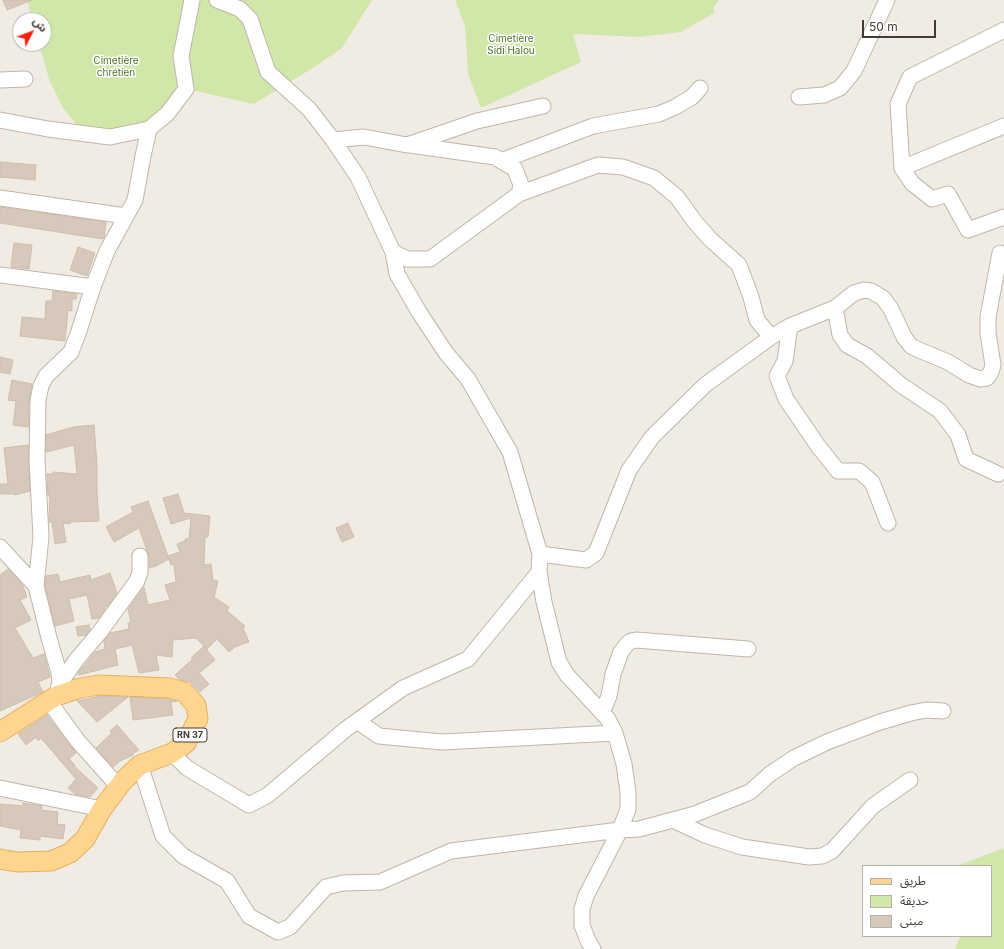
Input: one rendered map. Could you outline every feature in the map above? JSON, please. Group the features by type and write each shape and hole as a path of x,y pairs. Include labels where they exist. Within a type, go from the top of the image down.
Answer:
{"main road":[{"name":"RN 37","path":"0,732 54,693 99,685 170,688 184,692 196,705 198,719 186,743 172,753 140,765 118,786 102,809 85,839 70,853 51,860 17,862 0,859"}],"street":[{"path":"0,120 48,129 110,137 149,129 167,114 186,89 182,56 192,0"},
{"path":"217,0 240,9 250,19 268,72 309,109 333,140 358,177 393,252 396,274 446,353 468,379 510,452 540,554 539,572 544,602 559,662 567,676 608,719 624,764 628,792 628,809 620,830 586,896 582,908 582,925 588,941 593,949"},
{"path":"799,97 824,95 840,88 854,71 887,0"},
{"path":"1004,30 910,77 898,104 902,168 912,183 932,198 948,194 968,230 1004,217"},
{"path":"0,80 25,79"},
{"path":"501,161 593,126 664,112 675,108 692,97 700,88"},
{"path":"407,144 477,121 543,106"},
{"path":"902,168 1004,126"},
{"path":"118,786 77,740 54,693 59,673 36,586 41,537 37,460 38,400 41,386 46,376 71,352 107,251 135,200 149,129"},
{"path":"333,140 364,137 495,157 515,169 521,185 519,194"},
{"path":"393,252 407,260 430,259 519,194 598,165 623,167 654,178 677,197 695,222 710,239 740,264 752,297 757,320 770,337"},
{"path":"0,198 126,216"},
{"path":"540,554 586,560 596,553 629,470 652,437 705,385 770,337 790,326 835,308 854,293 864,290 871,290 883,298 891,309 904,337 912,346 948,362 969,375 980,379 987,378 993,365 988,333 988,317 1000,253"},
{"path":"0,275 93,287"},
{"path":"835,308 840,335 847,345 867,356 901,385 940,411 958,435 966,459 998,474"},
{"path":"790,326 785,361 777,376 786,399 818,446 838,471 859,471 872,482 888,523"},
{"path":"0,547 36,586"},
{"path":"54,693 77,658 99,633 137,581 140,572 140,556"},
{"path":"172,753 187,768 249,805 268,796 357,721 403,688 468,659 539,572"},
{"path":"602,713 609,696 613,674 621,652 631,641 636,640 748,649"},
{"path":"140,765 163,836 183,856 227,881 249,916 278,932 290,927 326,887 343,883 380,882 451,851 620,830 639,829 695,814 750,792 770,774 794,758 827,742 880,722 911,713 926,710 943,711"},
{"path":"357,721 379,736 442,742 614,734"},
{"path":"673,820 705,835 742,846 809,857 822,856 832,851 873,806 910,780"},
{"path":"0,788 102,809"}],"green space":[{"name":"Cimetière chrétien","path":"27,0 372,0 342,48 316,66 254,104 186,89 149,129 84,134 63,108 49,79 41,52 52,52 52,12 30,12"},
{"name":"Cimetière Sidi Halou","path":"455,0 719,0 714,6 714,13 681,32 639,37 573,34 581,62 481,108 468,74 465,26"},
{"path":"1004,848 1004,949 955,949 960,937 992,937 992,865 960,865"}],"building":[{"path":"3,0 32,0 7,10"},
{"path":"0,162 36,165 35,180 0,177"},
{"path":"0,207 106,222 104,238 0,223"},
{"path":"14,243 32,245 29,269 11,267"},
{"path":"78,247 95,253 87,276 70,270"},
{"path":"53,291 77,294 76,299 72,299 72,311 68,310 65,341 20,336 22,317 45,319 46,301 52,301"},
{"path":"0,357 13,360 10,374 0,372"},
{"path":"12,380 32,384 28,409 29,427 13,425 16,401 8,400"},
{"path":"94,425 99,521 70,522 70,524 63,523 66,542 55,544 52,522 49,522 50,496 48,496 47,474 53,474 53,472 77,474 74,445 46,452 46,435 73,427"},
{"path":"28,445 30,491 15,495 0,494 0,484 8,484 4,448"},
{"path":"178,494 184,513 210,516 208,537 205,537 204,565 211,564 213,580 218,581 214,597 229,607 227,611 245,626 243,628 249,642 235,647 229,652 217,639 207,649 196,638 173,640 172,657 156,655 159,670 139,673 132,645 115,649 118,665 79,675 78,673 95,652 105,649 104,641 110,633 129,629 128,623 131,622 128,609 144,587 148,605 170,600 165,585 176,582 174,564 171,565 168,556 180,552 177,544 185,541 185,539 189,539 191,518 171,524 163,498"},
{"path":"148,501 169,559 149,568 149,556 139,528 114,542 106,527 133,512 131,507"},
{"path":"348,523 354,537 342,542 336,528"},
{"path":"8,569 22,584 27,597 20,600 31,620 15,628 33,658 44,654 50,677 38,682 43,692 0,711 0,575"},
{"path":"110,573 117,593 108,606 105,607 99,618 92,619 87,595 69,599 74,621 55,626 45,585 46,576 58,574 60,582 90,575 91,580"},
{"path":"89,625 90,630 86,635 78,636 76,627"},
{"path":"204,646 215,660 199,673 209,684 200,692 189,681 179,679 175,675 194,658 191,658"},
{"path":"100,696 128,697 97,722 77,701"},
{"path":"130,697 168,699 177,701 171,702 173,715 133,720"},
{"path":"47,715 76,753 69,759 75,765 74,766 98,788 90,797 75,794 68,788 76,779 41,738 38,741 36,737 26,745 18,734"},
{"path":"117,725 139,750 113,767 96,748 112,733 110,731"},
{"path":"23,803 42,806 41,810 58,812 57,824 65,825 63,839 40,836 40,840 20,838 21,830 0,826 0,804 23,806"}]}
